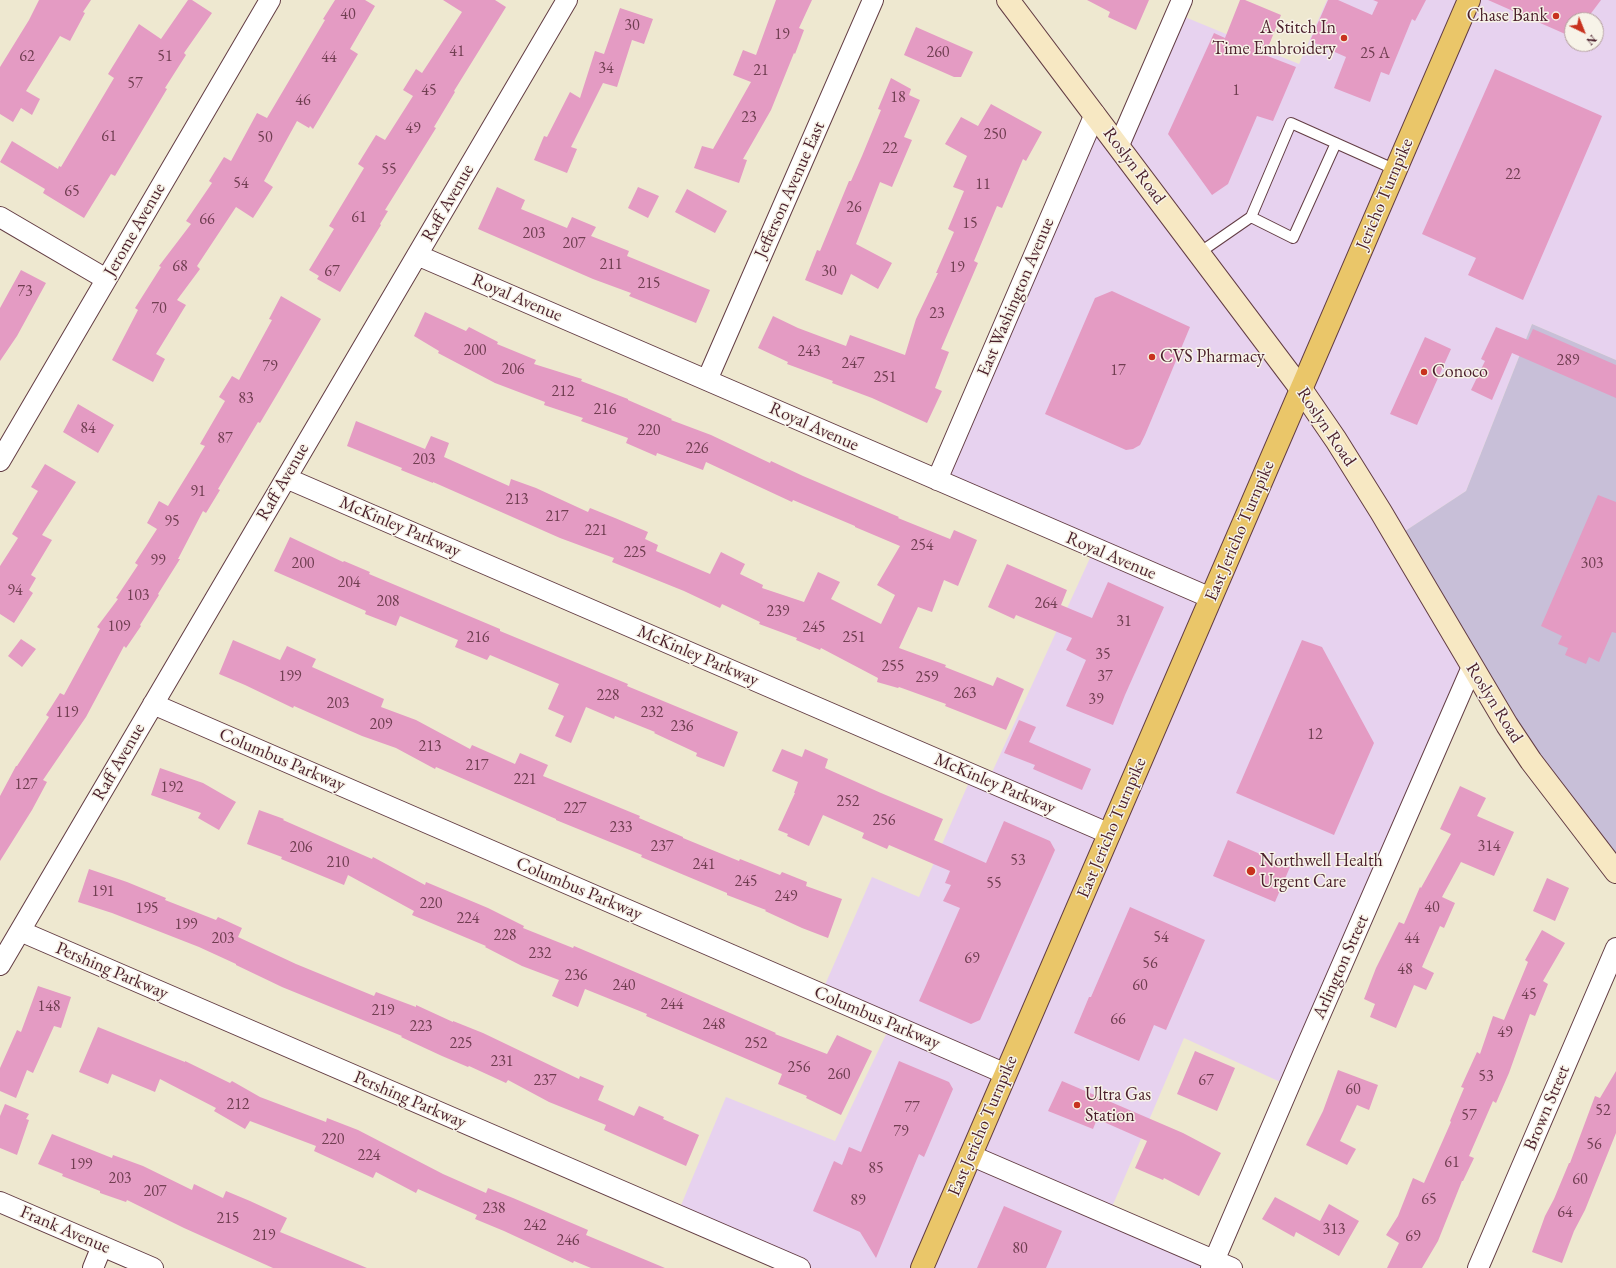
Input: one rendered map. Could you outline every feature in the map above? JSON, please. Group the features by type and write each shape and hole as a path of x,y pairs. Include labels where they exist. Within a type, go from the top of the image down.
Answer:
{"main road":[{"name":"Roslyn Road","path":"1008,0 1301,389 1378,506 1507,725 1531,761 1616,872"},
{"name":"Jericho Turnpike","path":"1301,389 1469,0"},
{"name":"East Jericho Turnpike","path":"922,1268 1301,389"}],"street":[{"name":"Jerome Avenue","path":"0,461 270,0"},
{"name":"Raff Avenue","path":"0,965 567,0"},
{"name":"Jefferson Avenue East","path":"707,380 873,0"},
{"path":"1118,145 1182,0"},
{"name":"East Washington Avenue","path":"937,480 1095,114"},
{"path":"0,217 106,279"},
{"name":"Royal Avenue","path":"417,255 1211,598"},
{"name":"McKinley Parkway","path":"286,478 1110,834"},
{"name":"Arlington Street","path":"1219,1266 1303,1054 1472,667"},
{"name":"Columbus Parkway","path":"153,704 1006,1074"},
{"name":"Pershing Parkway","path":"20,931 800,1268"},
{"name":"Brown Street","path":"1478,1268 1616,948"},
{"path":"970,1155 1219,1266"},
{"name":"Frank Avenue","path":"0,1202 153,1268"},
{"path":"93,1268 102,1246"}],"lane":[{"path":"1199,253 1251,217 1291,123 1396,170"},
{"path":"1251,217 1293,238 1336,143"}],"shaded area":[{"path":"1327,0 1616,0 1616,360 1532,324 1466,491 1396,537 1473,666 1287,1085 1184,1038 1109,1214 1209,1257 1204,1268 778,1268 677,1215 726,1097 835,1141 891,1024 821,994 872,877 919,897 973,773 989,779 1095,547 937,480 1095,114 1118,145 1180,15 1299,64"},
{"path":"1532,324 1616,360 1616,871 1396,537 1466,491"}],"building":[{"path":"39,0 91,0 83,12 85,13 70,41 60,36 26,91 40,99 32,115 21,108 13,122 0,114 0,67 29,20"},
{"path":"188,0 192,0 212,13 184,53 186,55 165,88 167,89 115,176 111,174 84,218 43,193 45,189 0,162 12,141 58,169 59,166 61,167 114,78 108,74 139,24 161,39"},
{"path":"335,0 365,0 375,6 350,49 358,54 313,129 310,126 309,128 297,121 264,181 273,187 253,218 236,207 197,266 200,269 177,300 186,305 156,354 165,359 153,382 112,360 138,310 135,308 161,267 159,266 191,224 186,221 212,183 209,181 224,157 231,161 257,113 267,118 325,20 323,19"},
{"path":"443,0 495,0 506,7 454,91 455,92 434,127 436,128 385,210 388,211 380,224 381,225 340,292 317,279 319,276 309,270 334,229 329,226 364,168 358,164 376,135 385,140 413,96 403,90 416,69 422,73 462,12"},
{"path":"776,0 812,0 799,28 804,30 771,110 743,159 747,160 739,183 694,168 702,146 713,149 751,82 733,75 743,50 756,55"},
{"path":"1087,0 1149,0 1136,30 1108,17 1110,12"},
{"path":"1240,0 1245,0 1281,15 1265,55 1296,67 1273,121 1257,116 1228,184 1212,195 1168,134 1214,33 1225,38"},
{"path":"1328,0 1338,0 1372,15 1378,2 1373,0 1426,0 1415,21 1412,19 1389,75 1381,72 1370,102 1334,88 1346,57 1310,41"},
{"name":"Chase Bank","path":"1488,0 1601,0 1592,12 1564,12 1564,33"},
{"path":"620,8 653,19 644,44 632,40 617,87 603,83 571,147 577,149 567,173 534,160 544,136 547,137 570,92 580,98 595,51 604,54"},
{"path":"916,27 973,52 961,77 954,77 904,55"},
{"path":"1495,69 1602,116 1523,300 1468,275 1476,258 1422,234"},
{"path":"891,78 911,89 909,95 920,100 904,137 912,140 892,187 880,182 856,244 892,263 878,289 851,274 842,295 805,280 817,250 820,251 849,181 851,181 862,156 881,110 878,109"},
{"path":"991,104 1042,132 1026,161 1023,159 1002,208 997,206 974,261 978,263 941,349 949,352 935,388 942,391 927,423 872,398 832,383 833,381 787,364 788,362 758,348 773,316 798,328 846,346 850,335 905,355 916,319 938,273 936,273 954,232 948,229 964,191 953,187 967,156 945,144 961,117 978,126"},
{"path":"497,187 525,200 521,209 567,228 572,217 596,227 591,236 629,251 627,256 710,290 696,323 629,296 631,293 593,279 478,229"},
{"path":"638,187 659,196 648,218 628,208"},
{"path":"687,189 727,211 715,233 675,212"},
{"path":"21,270 46,283 17,336 0,361 0,308"},
{"name":"CVS Pharmacy","path":"1112,291 1190,327 1140,445 1133,449 1126,450 1045,414 1095,298"},
{"path":"281,296 321,319 260,423 258,422 218,489 220,490 206,513 203,511 178,559 180,559 158,594 159,595 140,625 141,626 126,648 124,646 86,717 43,780 47,782 32,810 0,861 0,796 16,766 49,717 46,715 60,693 64,695 100,629 97,627 118,599 116,598 138,565 135,563 157,529 147,523 159,501 168,506 205,446 200,444 225,401 219,397 232,376 239,380 272,320 269,319"},
{"path":"425,312 466,331 469,327 498,342 497,344 536,360 534,364 582,379 581,381 628,399 672,419 671,420 711,435 770,463 771,461 899,517 898,518 950,539 954,530 977,540 958,586 944,580 932,612 918,607 899,648 946,665 945,667 993,686 997,677 1024,689 1006,730 945,706 946,704 899,687 877,682 878,678 821,648 820,650 796,640 797,638 759,624 760,622 722,604 720,608 684,591 612,562 614,558 560,538 433,482 401,470 402,468 347,446 356,421 425,449 431,436 449,443 444,457 509,486 511,479 536,488 588,512 590,508 648,532 645,539 658,545 656,551 710,574 721,552 745,564 740,574 763,585 762,588 804,602 818,572 840,582 831,599 881,624 895,595 877,585 900,546 793,500 792,502 706,462 703,470 657,453 656,456 626,443 628,438 581,421 583,418 544,405 545,402 495,383 438,353 439,351 414,336"},
{"path":"1496,327 1528,340 1533,329 1616,365 1616,398 1512,353 1492,400 1471,390 1485,361 1481,359"},
{"path":"1425,337 1451,349 1417,425 1390,414"},
{"path":"78,404 114,425 98,453 63,432"},
{"path":"45,464 76,482 42,535 52,540 31,575 36,578 29,590 33,593 14,623 0,614 0,566 18,538 12,534 38,491 31,487"},
{"path":"1598,495 1616,502 1616,633 1612,632 1599,662 1589,657 1586,664 1565,655 1568,648 1558,644 1562,636 1541,626"},
{"path":"290,537 343,562 344,561 370,572 369,574 500,629 500,631 628,684 627,686 738,732 724,767 696,756 697,753 654,733 655,732 615,716 614,719 586,707 571,743 555,736 564,716 548,709 559,684 490,655 487,660 455,647 458,640 400,616 396,626 365,614 366,611 274,571"},
{"path":"1007,564 1067,590 1061,605 1092,618 1108,582 1164,607 1113,725 1066,706 1086,660 1066,650 1072,638 1016,615 1014,619 988,607"},
{"path":"21,639 36,649 22,667 8,656"},
{"path":"233,640 280,660 287,646 316,659 312,667 384,699 381,707 416,720 470,749 472,745 515,764 520,753 548,765 543,776 640,816 639,818 683,838 739,861 740,859 780,875 782,872 807,882 806,886 842,899 828,938 641,857 642,855 556,820 436,767 435,769 396,748 362,736 294,706 293,708 219,674"},
{"path":"1302,640 1322,647 1374,743 1334,835 1236,793"},
{"path":"1019,720 1036,727 1029,742 1091,769 1082,790 1033,769 1035,765 1004,753"},
{"path":"782,749 802,757 805,749 828,759 825,768 943,819 934,840 986,863 1004,821 1050,841 1055,850 980,1020 971,1024 919,1001 960,908 943,901 951,885 945,883 950,871 889,845 887,849 862,838 864,833 823,815 809,846 787,836 788,834 778,830 795,793 798,782 772,771"},
{"path":"160,768 203,783 236,802 219,830 198,818 201,813 151,795"},
{"path":"1460,786 1486,798 1477,816 1514,832 1494,876 1461,862 1442,897 1455,903 1444,928 1440,926 1422,967 1434,973 1426,990 1414,985 1396,1028 1370,1017 1375,1004 1364,999 1376,968 1399,922 1404,924 1420,887 1421,888 1451,834 1440,829"},
{"path":"259,810 284,819 283,820 372,859 373,857 425,885 426,882 488,908 524,926 523,928 573,948 574,946 776,1033 775,1034 827,1054 837,1035 872,1051 841,1115 806,1098 807,1096 778,1084 782,1074 646,1016 647,1014 585,989 578,1007 552,996 559,980 522,966 485,947 486,946 412,915 414,911 348,875 344,885 281,859 282,857 247,844"},
{"name":"Northwell Health Urgent Care","path":"1228,840 1290,867 1275,902 1213,876"},
{"path":"89,869 127,882 166,898 165,900 216,920 218,917 242,928 238,937 296,964 374,996 376,992 416,1007 416,1005 453,1022 483,1033 579,1079 580,1076 604,1086 598,1100 634,1116 639,1106 664,1117 663,1119 699,1135 686,1166 604,1130 606,1125 549,1102 508,1080 506,1083 469,1066 468,1067 442,1056 401,1037 402,1036 282,987 199,947 112,913 78,902"},
{"path":"1547,878 1569,888 1555,921 1533,911"},
{"path":"1130,907 1205,940 1166,1030 1154,1025 1139,1061 1074,1033"},
{"path":"1542,930 1565,943 1543,981 1548,984 1535,1016 1530,1014 1509,1073 1496,1103 1493,1101 1469,1156 1474,1158 1462,1181 1438,1241 1422,1268 1387,1268 1399,1243 1386,1235 1398,1216 1413,1178 1424,1183 1451,1122 1450,1121 1464,1088 1461,1087 1477,1052 1480,1054 1493,1016 1504,1020 1528,962 1525,960"},
{"path":"38,986 71,997 61,1028 54,1026 33,1073 27,1070 16,1098 0,1091 0,1068 17,1030 21,1032"},
{"path":"98,1027 185,1061 230,1083 232,1081 260,1097 326,1122 327,1118 358,1130 443,1174 486,1193 488,1188 513,1198 588,1230 586,1235 665,1268 591,1268 574,1261 573,1263 475,1219 477,1215 418,1189 416,1193 376,1172 373,1178 314,1151 316,1146 250,1121 245,1129 214,1111 216,1108 160,1079 155,1092 112,1074 108,1084 79,1072"},
{"path":"1195,1051 1235,1068 1217,1111 1177,1094"},
{"path":"899,1061 949,1082 953,1089 924,1157 919,1154 876,1258 860,1232 813,1211 834,1161 842,1165 849,1147 861,1152"},
{"path":"1338,1070 1378,1085 1369,1110 1357,1105 1340,1141 1356,1149 1347,1165 1306,1145 1323,1111"},
{"path":"1616,1071 1616,1133 1562,1263 1532,1252 1545,1216 1570,1163 1595,1096 1600,1098"},
{"path":"1062,1081 1183,1133 1221,1153 1199,1196 1164,1178 1163,1180 1135,1168 1147,1141 1097,1119 1093,1129 1048,1111"},
{"path":"5,1104 29,1114 26,1119 29,1120 17,1155 0,1148 0,1116"},
{"path":"52,1134 112,1158 113,1155 143,1166 192,1190 194,1184 223,1198 226,1191 250,1201 287,1218 280,1232 367,1268 273,1268 184,1228 127,1200 126,1202 100,1193 100,1191 62,1176 63,1174 38,1164"},
{"path":"1275,1197 1320,1221 1329,1204 1359,1221 1339,1256 1296,1232 1294,1237 1262,1219"},
{"path":"1004,1206 1062,1231 1046,1268 977,1268"}],"place":[{"name":"Chase Bank","path":"1556,16"},
{"name":"A Stitch In Time Embroidery","path":"1344,38"},
{"name":"CVS Pharmacy","path":"1152,357"},
{"name":"Conoco","path":"1424,372"},
{"name":"Northwell Health Urgent Care","path":"1251,871"},
{"name":"Ultra Gas Station","path":"1077,1105"}]}
